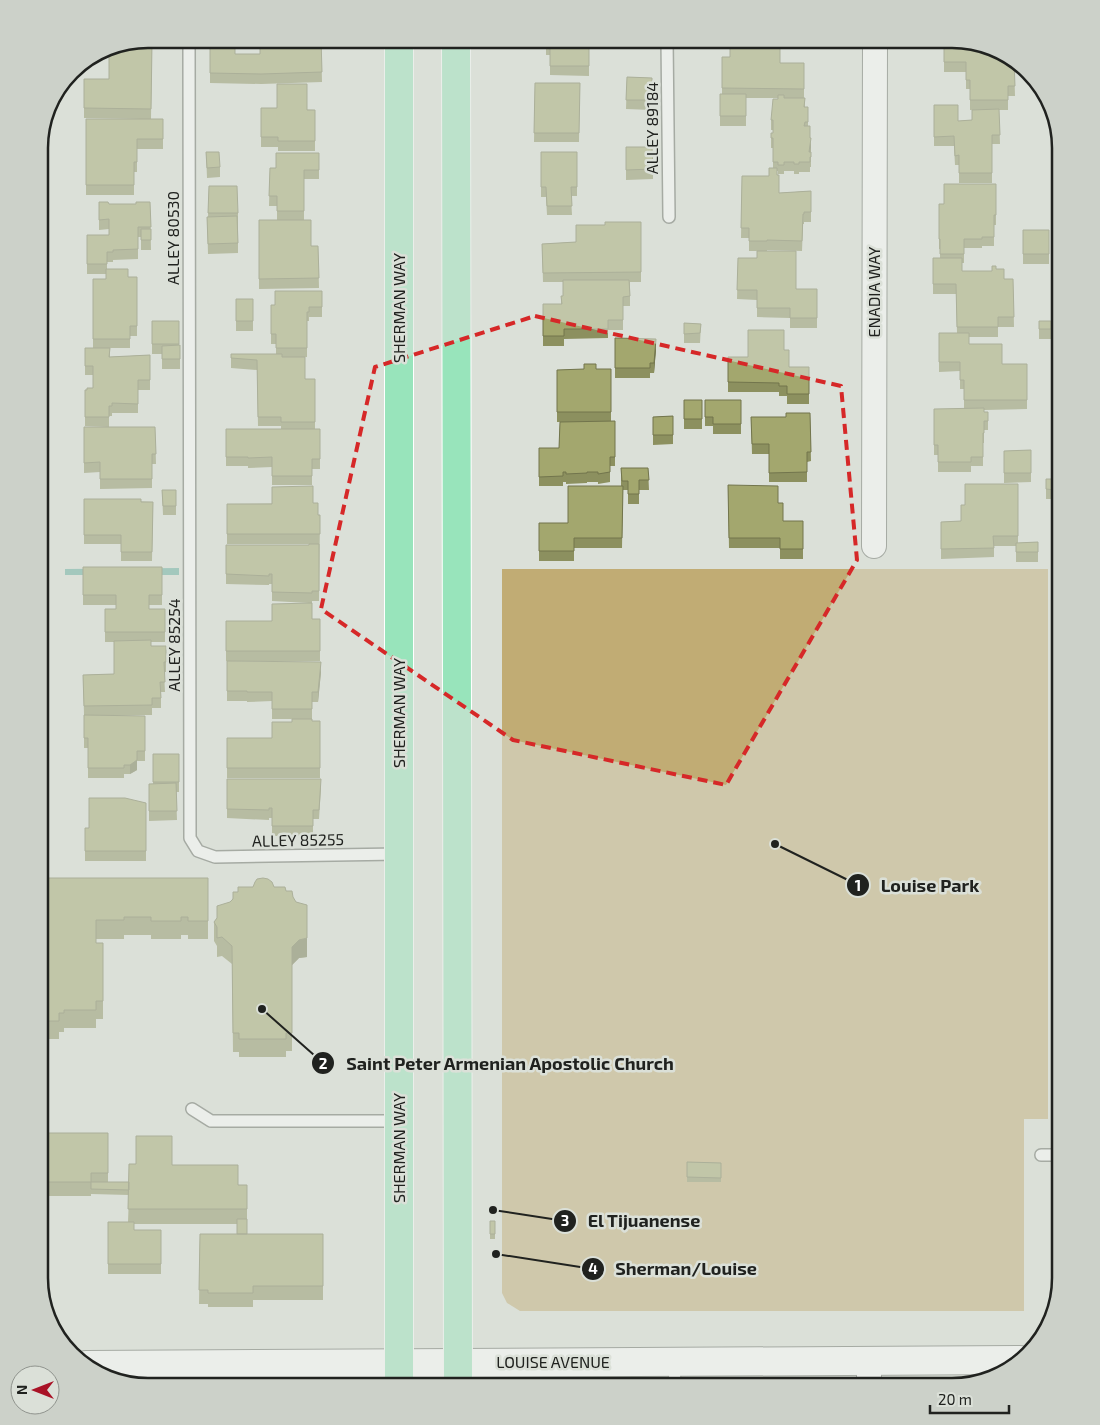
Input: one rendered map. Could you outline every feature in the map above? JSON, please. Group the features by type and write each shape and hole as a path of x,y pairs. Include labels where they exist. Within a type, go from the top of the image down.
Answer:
{"main road":[{"name":"SHERMAN WAY","path":"398,48 399,1375"},
{"path":"456,48 458,1374"},
{"name":"LOUISE AVENUE","path":"103,1367 192,1375 869,1374 1008,1361"}],"street":[{"name":"ENADIA WAY","path":"874,546 875,48"}],"lane":[{"name":"ALLEY 80530","path":"189,48 190,436"},
{"name":"ALLEY 89184","path":"667,48 669,217"},
{"name":"ALLEY 85254","path":"190,436 190,838 198,852"},
{"name":"ALLEY 85255","path":"198,852 215,857 399,854"},
{"path":"192,1110 211,1121 399,1121"},
{"path":"1041,1155 1052,1155"}],"highlighted area":[{"path":"535,316 841,386 857,560 726,785 513,740 321,609 375,367"}],"shaded area":[{"path":"502,569 1048,569 1048,1119 1024,1119 1024,1311 520,1311 507,1303 502,1293"}],"water":[{"path":"179,568 179,575 65,575 65,569"}],"building":[{"path":"135,48 152,48 151,109 84,108 84,79 109,79 109,56"},
{"path":"210,48 235,48 235,54 260,54 260,48 321,48 322,72 210,73"},
{"path":"550,48 589,48 589,66 550,66"},
{"path":"730,48 780,48 780,63 804,63 804,89 722,88 722,57 730,57"},
{"path":"944,48 972,49 990,55 1014,69 1015,86 1008,86 1008,100 970,100 970,80 966,80 966,62 944,62"},
{"path":"627,77 652,78 652,100 626,100"},
{"path":"535,83 580,83 579,133 534,133"},
{"path":"277,84 307,84 307,110 315,110 315,141 278,141 278,137 261,137 261,108 277,108"},
{"path":"720,94 746,94 746,116 720,116"},
{"path":"778,95 784,95 784,98 805,98 804,107 808,107 808,122 805,122 804,126 810,126 810,162 794,164 794,162 784,162 784,165 778,165 778,162 773,162 773,138 771,138 771,133 773,133 773,120 771,120 773,99 778,99"},
{"path":"934,105 958,105 958,121 972,120 972,110 999,109 1000,135 992,135 992,173 959,173 959,155 955,156 954,136 934,137"},
{"path":"86,119 163,119 163,139 137,139 134,185 86,185"},
{"path":"626,147 652,147 653,169 626,170"},
{"path":"206,152 219,152 220,167 207,168"},
{"path":"541,152 577,152 577,187 571,187 572,206 547,206 546,187 541,187"},
{"path":"276,153 319,153 319,170 304,170 304,211 277,211 277,196 269,196 270,168 276,168"},
{"path":"769,168 777,168 779,193 811,191 811,212 804,212 803,214 802,241 749,241 749,228 741,228 742,176 769,176"},
{"path":"944,184 996,184 994,237 964,239 964,254 940,254 939,204 944,204"},
{"path":"209,186 237,186 238,213 208,213"},
{"path":"99,202 136,204 136,202 150,202 151,227 138,227 138,249 113,250 113,252 107,252 107,264 87,264 87,235 109,235 109,219 99,220"},
{"path":"237,216 238,243 208,244 207,217"},
{"path":"259,220 311,220 311,246 318,246 319,278 259,279"},
{"path":"605,222 641,222 641,272 543,273 542,244 576,242 576,225 605,225"},
{"path":"141,229 151,229 151,240 141,240"},
{"path":"1023,230 1049,230 1049,254 1023,254"},
{"path":"757,251 796,251 796,289 817,289 817,318 790,318 790,308 757,308 757,290 737,290 738,258 757,258"},
{"path":"933,258 962,258 962,271 992,271 992,266 996,266 996,269 1004,269 1004,279 1013,279 1014,317 998,317 998,327 957,327 956,284 933,284"},
{"path":"106,269 128,269 128,277 137,277 137,326 130,326 130,339 93,339 93,279 106,279"},
{"path":"563,280 629,280 630,296 623,297 623,320 608,320 608,329 564,329 564,336 543,336 543,304 562,304"},
{"path":"275,291 322,291 322,307 309,307 309,312 307,312 307,348 276,348 276,334 271,334 271,305 275,305"},
{"path":"236,299 253,299 253,321 236,321"},
{"path":"152,321 179,321 179,344 152,344"},
{"path":"1039,321 1051,321 1051,329 1039,329"},
{"path":"684,323 701,324 700,333 684,334"},
{"path":"748,330 784,330 784,350 789,350 789,367 809,367 809,394 787,394 787,386 779,386 779,383 728,382 728,357 748,357"},
{"path":"939,333 969,333 969,344 1002,344 1002,364 1027,364 1027,400 964,400 964,380 960,380 960,362 939,362"},
{"path":"615,338 656,339 654,363 650,363 650,368 615,368"},
{"path":"180,345 180,359 162,359 162,346"},
{"path":"85,348 110,348 109,357 150,355 150,380 138,380 138,404 112,403 112,406 109,406 109,417 85,417 85,390 93,388 93,366 85,366"},
{"path":"231,354 282,354 282,357 305,357 305,379 315,379 315,422 281,422 281,417 258,417 257,360 231,358"},
{"path":"584,364 596,364 596,369 611,369 611,412 557,412 557,370 584,369"},
{"path":"684,400 702,400 702,419 684,419"},
{"path":"705,400 741,400 741,424 713,424 713,417 705,417"},
{"path":"984,408 984,412 988,412 988,421 984,421 983,457 971,457 971,462 938,462 938,445 934,445 934,409"},
{"path":"786,413 810,413 811,452 807,452 807,472 769,473 769,444 752,444 751,417 786,417"},
{"path":"673,416 673,435 653,435 653,417"},
{"path":"615,421 615,457 610,457 610,472 566,474 566,472 563,472 563,476 539,477 539,448 559,448 560,422"},
{"path":"84,427 155,427 156,454 152,454 152,479 100,479 100,462 84,463"},
{"path":"226,429 320,429 320,459 312,459 312,476 272,476 272,457 226,457"},
{"path":"1031,450 1031,473 1004,473 1004,451"},
{"path":"621,468 648,468 649,480 639,480 639,494 628,494 628,481 622,481"},
{"path":"1046,479 1052,479 1052,490 1046,489"},
{"path":"965,484 1018,484 1018,536 993,536 994,548 941,549 941,522 961,521 961,505 965,505"},
{"path":"728,485 778,486 778,503 783,503 783,521 803,521 803,549 780,549 780,538 729,538"},
{"path":"313,486 313,503 318,503 318,515 320,515 320,534 227,534 227,504 272,504 272,487"},
{"path":"568,486 623,486 622,538 574,538 574,551 539,551 539,523 568,523"},
{"path":"162,490 176,490 176,506 163,506"},
{"path":"84,499 141,499 141,502 153,502 152,552 121,552 121,535 84,535"},
{"path":"1038,542 1038,552 1016,552 1016,543"},
{"path":"319,544 319,591 312,591 312,593 272,592 272,574 269,574 269,576 226,574 226,545"},
{"path":"83,567 162,567 162,595 149,595 149,609 165,609 165,632 105,632 105,609 116,609 116,595 83,595"},
{"path":"312,603 312,619 320,619 320,651 226,651 226,621 272,621 272,604"},
{"path":"151,640 151,646 166,646 166,662 164,662 165,682 160,682 161,698 152,698 152,705 84,706 83,675 114,674 114,641"},
{"path":"227,661 321,662 318,692 312,692 312,709 272,709 272,692 227,691"},
{"path":"84,715 145,716 145,751 137,751 137,760 130,765 124,765 124,768 88,768 88,738 84,738"},
{"path":"292,719 320,721 320,768 227,768 227,738 272,738 272,722 292,722"},
{"path":"153,754 179,754 179,782 153,782"},
{"path":"227,779 321,779 319,810 313,810 313,826 272,826 272,808 269,808 269,810 227,809"},
{"path":"176,783 177,811 149,811 149,784"},
{"path":"89,798 125,798 146,803 146,851 85,851 85,828 89,828"},
{"path":"48,878 208,878 208,921 188,921 188,917 181,917 181,921 151,921 151,917 124,917 124,920 96,920 96,943 103,943 103,1001 96,1001 96,1010 64,1010 64,1013 59,1013 59,1021 48,1021"},
{"path":"263,878 272,882 274,887 285,887 286,891 292,891 296,902 307,905 307,938 299,940 292,947 292,1033 286,1033 286,1039 239,1039 239,1033 233,1033 232,946 222,937 217,938 217,927 214,922 217,918 217,906 230,902 233,899 233,892 238,892 238,887 253,887 257,879"},
{"path":"48,1133 108,1133 108,1173 91,1173 91,1182 48,1182"},
{"path":"136,1136 172,1136 172,1165 238,1165 238,1185 247,1185 247,1209 128,1209 129,1164 136,1164"},
{"path":"687,1162 721,1163 721,1178 687,1177"},
{"path":"91,1182 129,1182 129,1190 91,1189"},
{"path":"237,1219 247,1219 247,1234 237,1234"},
{"path":"490,1221 495,1221 495,1234 490,1234"},
{"path":"108,1222 134,1222 134,1230 161,1230 161,1264 108,1264"},
{"path":"200,1234 323,1234 323,1286 253,1286 253,1293 208,1293 208,1290 199,1290"}],"place":[{"name":"Louise Park","path":"775,844"},
{"name":"Saint Peter Armenian Apostolic Church","path":"262,1009"},
{"name":"El Tijuanense","path":"493,1210"},
{"name":"Sherman/Louise","path":"496,1254"}]}
